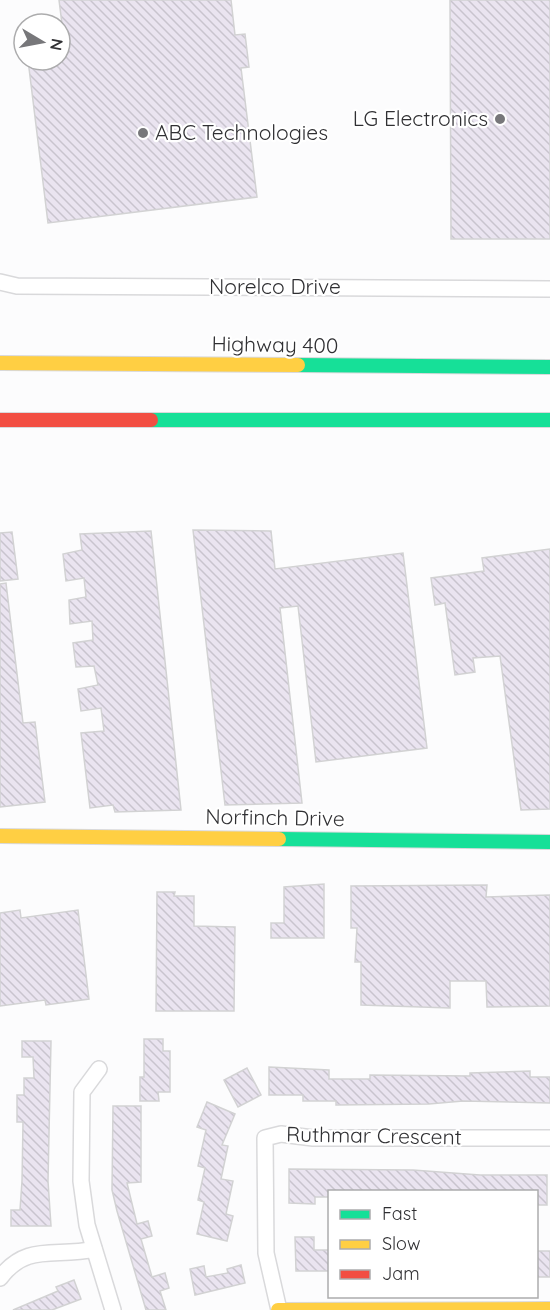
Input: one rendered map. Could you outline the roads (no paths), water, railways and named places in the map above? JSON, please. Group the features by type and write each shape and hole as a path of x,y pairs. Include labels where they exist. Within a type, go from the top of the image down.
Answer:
{"main road":[{"name":"Highway 400","path":"0,363 550,368"},
{"path":"0,420 550,420"},
{"name":"Norfinch Drive","path":"0,836 550,842"},
{"path":"278,1310 550,1309"}],"street":[{"name":"Norelco Drive","path":"0,283 16,286 550,289"},
{"path":"99,1069 81,1092 81,1181 94,1249 113,1310"},
{"name":"Ruthmar Crescent","path":"278,1310 266,1253 265,1138 281,1134 313,1138 550,1138"},
{"path":"0,1278 10,1265 21,1257 36,1253 80,1252 94,1249"}],"place":[{"name":"LG Electronics","path":"500,119"},
{"name":"ABC Technologies","path":"143,133"}]}
